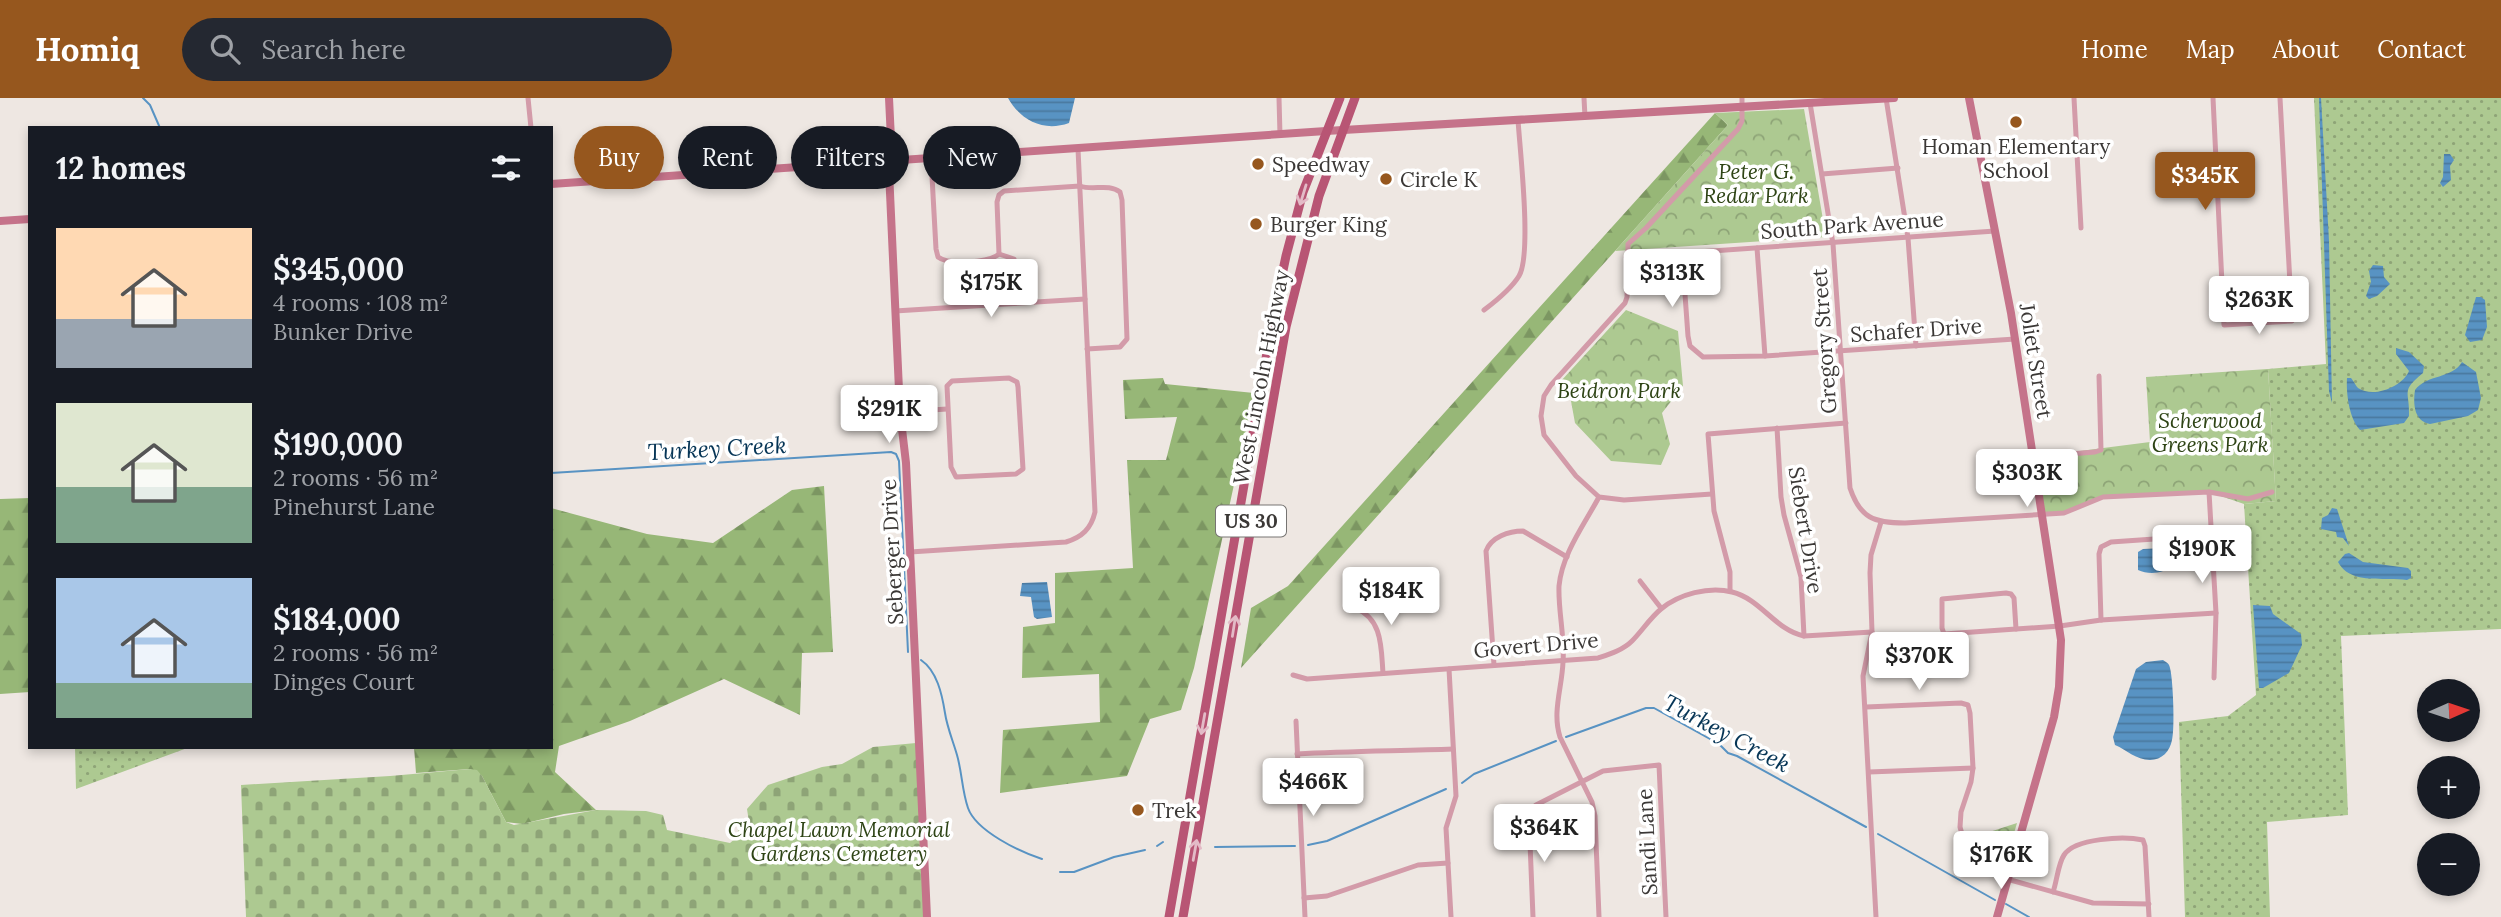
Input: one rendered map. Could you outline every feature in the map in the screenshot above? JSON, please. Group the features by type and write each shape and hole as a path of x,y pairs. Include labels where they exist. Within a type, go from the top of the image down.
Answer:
{"main road":[{"name":"West Lincoln Highway","path":"1169,917 1270,334 1286,256 1303,192 1340,98"},
{"name":"West Lincoln Highway","path":"1183,917 1286,327 1319,196 1355,98"}],"street":[{"path":"528,98 531,126"},
{"name":"Seberger Drive","path":"889,98 890,126"},
{"path":"1279,98 1280,135"},
{"path":"1584,98 1585,117"},
{"path":"1886,98 1908,238 1916,346"},
{"path":"1021,152 1326,131 1585,117 1742,103 1810,103 1894,98"},
{"name":"Joliet Street","path":"1969,98 2015,339 2060,626 2060,675 2054,717 1997,917"},
{"path":"2074,98 2081,228"},
{"path":"2213,98 2224,325 2292,321 2280,98"},
{"path":"1712,494 1624,500 1599,498 1549,443 1542,425 1541,406 1551,385 1625,303 1628,297 1626,257 1631,239 1646,228 1738,129 1742,121 1742,103"},
{"name":"Gregory Street","path":"1810,103 1833,244 1850,488 1855,502 1863,512 1881,522"},
{"path":"1484,310 1497,301 1519,276 1526,253 1518,120"},
{"path":"910,552 1066,542 1075,540 1088,529 1096,512 1078,149"},
{"path":"553,184 791,167"},
{"path":"1822,174 1898,168"},
{"path":"999,254 997,202 1004,191 1080,186 1116,189 1121,195 1123,212 1127,339 1120,347 1087,349"},
{"name":"Seberger Drive","path":"890,189 900,412 906,463 927,917"},
{"path":"933,189 938,257 942,261 990,259 999,254 1014,259"},
{"path":"0,221 28,219"},
{"name":"South Park Avenue","path":"1626,257 1995,231"},
{"path":"1758,248 1765,356"},
{"name":"Schafer Drive","path":"1682,253 1688,337 1695,352 1703,357 1765,356 2015,339"},
{"path":"895,311 1085,299"},
{"path":"2033,457 2101,450 2099,376"},
{"path":"1009,378 1017,382 1023,465 1021,473 960,478 953,474 947,409 947,386 952,382 1009,378"},
{"path":"900,412 947,409"},
{"path":"1846,424 1708,434 1712,494 1717,529 1730,572 1730,591 1754,602 1793,634 1804,636 1872,632"},
{"name":"Siebert Drive","path":"1777,428 1784,515 1801,577 1804,636"},
{"path":"2209,492 2217,612 2214,678"},
{"path":"1876,917 1863,676 1872,632 1870,564 1881,522 1905,523 2064,513 2103,497 2209,492 2248,499 2272,492"},
{"path":"1599,498 1567,557 1559,585 1564,661 1556,710 1557,727 1583,780 1595,816 1599,917"},
{"path":"1494,665 1486,551 1489,544 1499,537 1523,531 1567,557"},
{"path":"2101,620 2101,547 2111,542 2212,535"},
{"path":"1640,581 1661,608"},
{"name":"Govert Drive","path":"1293,675 1307,679 1598,658 1630,643 1661,608 1692,593 1730,591"},
{"path":"2016,629 2014,598 2011,594 1942,598 1944,634 2060,626 2101,620 2217,612"},
{"path":"1355,608 1366,612 1374,620 1379,634 1383,673"},
{"path":"1449,669 1456,796 1446,828 1451,917"},
{"path":"1866,708 1961,703 1968,705 1973,768 1961,812 1960,827 1965,845 1987,869 2007,879 2106,905 2149,904"},
{"path":"1296,721 1305,917"},
{"path":"1297,754 1452,749"},
{"name":"Sandi Lane","path":"1583,780 1603,771 1659,765 1666,917"},
{"path":"1870,772 1973,768"},
{"path":"1533,917 1530,810 1583,780"},
{"path":"2053,892 2064,855 2073,847 2082,842 2143,840 2146,846 2149,917"},
{"path":"1304,898 1327,895 1418,865 1448,863"}],"green space":[{"path":"2314,98 2501,98 2501,629 2341,636 2348,815 2267,822 2270,917 2185,917 2179,722 2228,716 2256,695 2244,504 2276,501 2268,369 2326,364"},
{"name":"Peter G. Redar Park","path":"1804,109 1826,237 1615,251 1728,125 1715,113"},
{"path":"1715,113 1728,125 1241,668 1251,608 1288,586"},
{"name":"Beidron Park","path":"1626,310 1678,331 1683,386 1662,413 1670,444 1661,465 1611,461 1575,423 1569,390 1561,381"},
{"name":"Scherwood Greens Park","path":"2268,369 2276,501 2244,504 2209,492 2103,497 2064,513 2042,514 2033,457 2150,442 2146,377"},
{"path":"1163,378 1165,384 1254,393 1194,668 1181,710 1150,719 1127,776 1000,793 1003,730 1100,722 1099,674 1022,678 1023,627 1055,623 1055,573 1133,568 1127,460 1166,460 1177,417 1125,419 1123,380"},
{"path":"824,486 833,652 802,653 800,715 724,679 630,721 559,746 555,772 596,810 522,824 506,822 482,776 470,769 416,773 414,749 553,749 553,509 647,534 713,543 792,490"},
{"path":"28,498 28,692 0,694 0,499"},
{"name":"Chapel Lawn Memorial Gardens Cemetery","path":"916,743 924,917 246,917 241,785 470,769 477,770 482,776 506,822 514,825 596,810 646,811 663,815 667,830 730,843 737,837 739,828 749,822 747,809 768,785 822,767 842,764 873,747"},
{"path":"75,749 185,749 76,789"},
{"path":"2017,823 2003,871 1992,865 1968,839"}],"water":[{"path":"1008,98 1075,98 1069,123 1051,126 1026,118"},
{"path":"2319,98 2329,241 2332,403 2329,391"},
{"path":"2444,154 2450,154 2454,160 2450,166 2451,180 2443,187 2440,183 2443,177"},
{"path":"2373,265 2383,266 2384,277 2390,284 2377,296 2369,299 2366,296 2371,282 2369,271"},
{"path":"2476,297 2485,300 2487,327 2482,340 2470,342 2465,335"},
{"path":"2396,348 2409,352 2424,366 2423,373 2409,388 2409,416 2404,423 2360,430 2349,405 2347,378 2351,378 2358,388 2372,392 2401,382 2409,371 2396,354"},
{"path":"2462,362 2476,372 2481,398 2478,410 2468,416 2430,424 2425,422 2416,411 2415,390 2426,381 2452,371"},
{"path":"2332,508 2337,509 2349,546 2343,538 2337,537 2336,532 2321,529 2322,518 2328,515"},
{"path":"2166,548 2172,561 2166,570 2152,573 2138,570 2138,552 2143,549"},
{"path":"2349,553 2363,562 2408,568 2411,578 2369,579 2351,574 2338,562"},
{"path":"1047,582 1052,617 1037,619 1034,617 1031,597 1020,596 1022,583"},
{"path":"2253,605 2270,606 2273,614 2301,634 2302,645 2289,673 2263,688 2259,688"},
{"path":"2163,660 2169,665 2171,674 2172,740 2162,757 2145,760 2115,745 2113,737 2136,669 2146,662"}],"waterway":[{"name":"Turkey Creek","path":"143,98 150,105 159,126"},
{"name":"Turkey Creek","path":"553,473 891,452 896,454 899,461 908,652"},
{"name":"Turkey Creek","path":"921,660 931,670 940,691 959,761 966,802 973,817 1000,839 1042,859"},
{"name":"Turkey Creek","path":"1566,737 1646,708 1654,708 1719,744 1728,753 1866,827"},
{"name":"Turkey Creek","path":"1462,783 1474,774 1556,741"},
{"name":"Turkey Creek","path":"1308,845 1327,841 1446,789"},
{"name":"Turkey Creek","path":"1878,834 1995,900"},
{"name":"Turkey Creek","path":"1157,846 1163,842"},
{"name":"Turkey Creek","path":"1215,847 1295,846"},
{"name":"Turkey Creek","path":"1060,872 1074,872 1114,857 1145,850"},
{"name":"Turkey Creek","path":"2006,904 2029,917"}],"place":[{"name":"Homan Elementary School","path":"2016,122"},
{"name":"Speedway","path":"1258,164"},
{"name":"Circle K","path":"1386,179"},
{"name":"Burger King","path":"1256,224"},
{"name":"Trek","path":"1138,810"}]}
